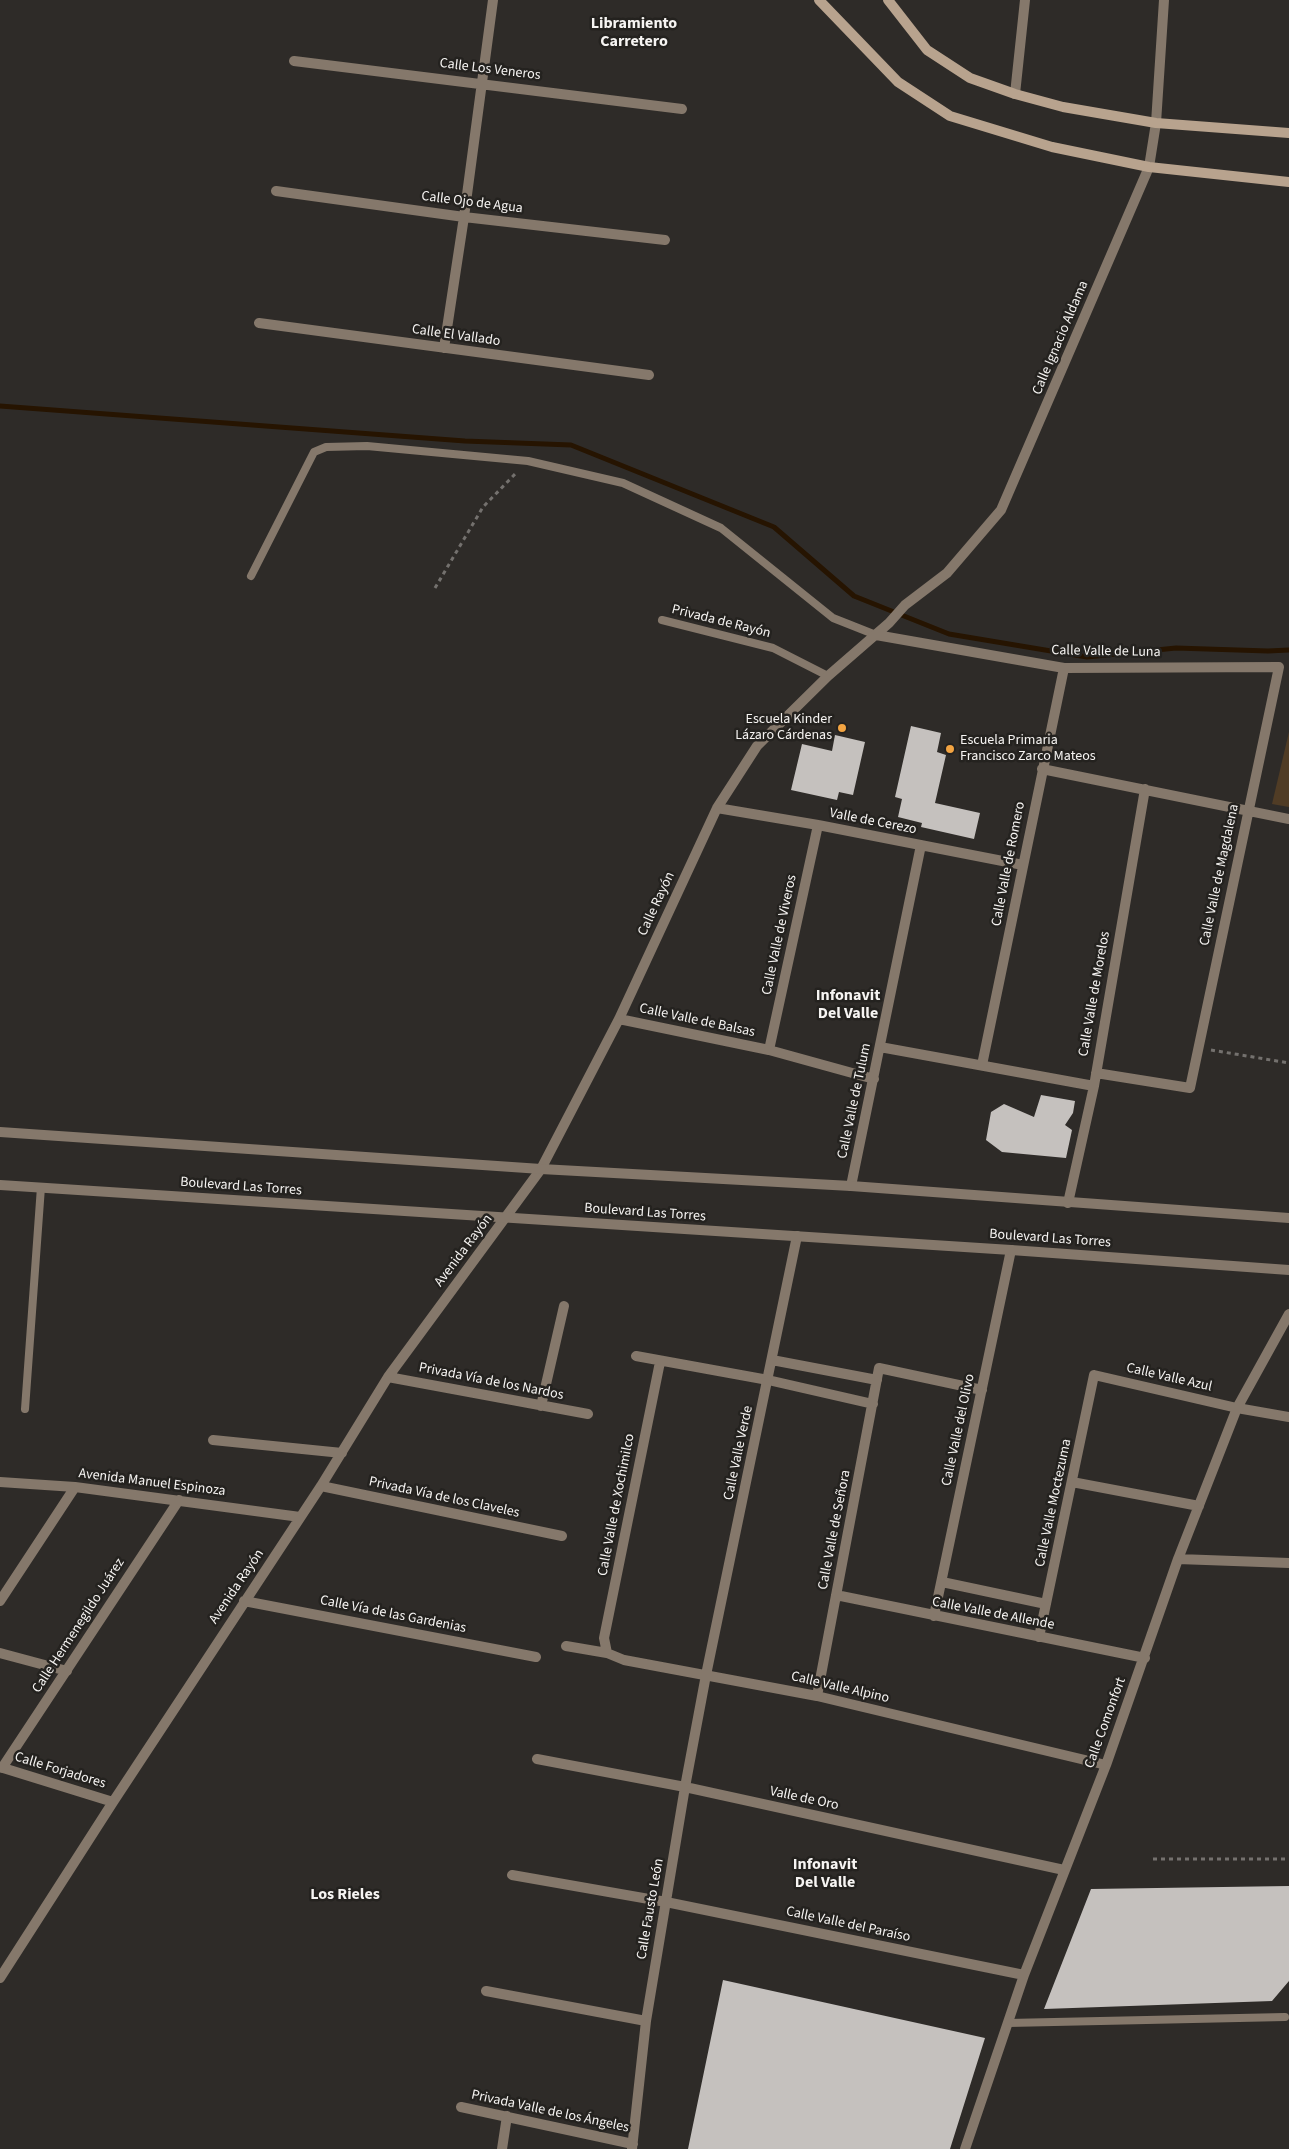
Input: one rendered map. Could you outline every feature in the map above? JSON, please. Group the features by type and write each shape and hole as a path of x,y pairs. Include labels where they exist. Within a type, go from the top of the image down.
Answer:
{"main road":[{"path":"819,0 898,82 950,116 1052,147 1149,167 1289,182"},
{"path":"888,0 927,50 970,78 1015,94 1063,107 1156,122 1289,133"}],"street":[{"path":"444,348 483,83 493,0"},
{"path":"1015,94 1025,0"},
{"name":"Calle Ignacio Aldama","path":"876,635 889,624 905,605 947,573 1001,510 1149,167 1156,122 1164,0"},
{"name":"Calle Los Veneros","path":"294,61 682,109"},
{"name":"Calle Ojo de Agua","path":"276,191 464,217 665,240"},
{"name":"Calle El Vallado","path":"258,323 649,375"},
{"name":"Calle Valle de Luna","path":"876,635 1064,668 1278,667"},
{"name":"Calle Rayón","path":"507,1218 541,1169 619,1019 717,808 757,746 828,676 876,635"},
{"name":"Calle Valle de Magdalena","path":"1096,1073 1190,1088 1278,667"},
{"name":"Calle Valle de Romero","path":"982,1065 1064,668"},
{"path":"1042,770 1289,819"},
{"name":"Calle Valle de Morelos","path":"1068,1203 1094,1086 1145,789"},
{"name":"Valle de Cerezo","path":"717,808 818,825 1023,866"},
{"name":"Calle Valle de Viveros","path":"769,1050 818,825"},
{"name":"Calle Valle de Tulum","path":"851,1186 921,846"},
{"name":"Calle Valle de Balsas","path":"619,1019 769,1050 874,1079"},
{"path":"880,1047 1094,1086"},
{"path":"0,1132 541,1169 851,1186 1289,1218"},
{"name":"Boulevard Las Torres","path":"0,1185 1011,1250 1289,1270"},
{"name":"Avenida Rayón","path":"0,1978 244,1601 321,1486 388,1377 507,1218"},
{"name":"Calle Valle Verde","path":"706,1675 798,1236"},
{"name":"Calle Valle del Olivo","path":"934,1616 1011,1250"},
{"path":"541,1406 564,1306"},
{"name":"Calle Comonfort","path":"965,2149 1024,1975 1106,1765 1198,1506 1237,1408 1289,1314"},
{"path":"636,1356 660,1362 768,1380 873,1404"},
{"path":"772,1360 877,1380"},
{"name":"Calle Valle de Xochimilco","path":"607,1653 604,1638 660,1362"},
{"name":"Calle Valle de Señora","path":"817,1696 880,1368 982,1390"},
{"name":"Calle Valle Azul","path":"1094,1375 1237,1408 1289,1417"},
{"name":"Calle Valle Moctezuma","path":"1039,1637 1094,1375"},
{"name":"Privada Vía de los Nardos","path":"388,1377 588,1414"},
{"path":"213,1440 342,1453"},
{"name":"Avenida Manuel Espinoza","path":"0,1482 75,1487 300,1517"},
{"path":"1072,1482 1198,1506"},
{"name":"Privada Vía de los Claveles","path":"321,1486 562,1536"},
{"path":"0,1601 75,1487"},
{"name":"Calle Hermenegildo Juárez","path":"1,1767 67,1671 179,1500"},
{"path":"1178,1559 1289,1563"},
{"path":"942,1582 1046,1604"},
{"name":"Calle Valle de Allende","path":"836,1595 1144,1658"},
{"name":"Calle Vía de las Gardenias","path":"244,1601 536,1657"},
{"name":"Calle Valle Alpino","path":"566,1646 607,1653 624,1660 817,1696 1106,1765"},
{"path":"0,1653 67,1671"},
{"name":"Calle Fausto León","path":"632,2146 646,2021 685,1787 706,1675"},
{"name":"Valle de Oro","path":"537,1759 685,1787 1064,1870"},
{"name":"Calle Forjadores","path":"1,1767 113,1802"},
{"name":"Calle Valle del Paraíso","path":"512,1875 666,1902 1024,1975"},
{"path":"486,1991 646,2021"},
{"name":"Privada Valle de los Ángeles","path":"461,2107 632,2146"},
{"path":"502,2149 507,2116"}],"lane":[{"path":"252,576 314,452 326,447 367,446 528,461 623,483 721,528 833,618 876,635"},
{"name":"Privada de Rayón","path":"662,620 773,648 828,676"},
{"path":"25,1409 41,1187"},
{"path":"1008,2023 1285,2017"}],"path":[{"path":"435,588 483,507 528,461"},
{"path":"1198,1048 1289,1063"},
{"path":"1153,1859 1289,1860"}],"shaded area":[{"path":"1289,732 1289,807 1272,804"}],"building":[{"path":"911,726 941,733 937,752 946,755 935,803 980,813 974,839 921,827 922,823 898,817 902,799 895,797"},
{"path":"835,735 865,742 853,795 839,792 837,800 791,790 802,744 832,751"},
{"path":"1041,1095 1075,1101 1073,1113 1065,1125 1072,1130 1066,1158 1002,1152 986,1140 991,1112 1004,1104 1034,1117"},
{"path":"1289,1886 1289,1981 1272,2001 1044,2009 1091,1889"},
{"path":"723,1980 985,2038 950,2149 688,2149"}],"waterway":[{"path":"0,406 465,441 571,445 774,527 854,596 949,634 1087,657 1176,648 1289,650"}],"place":[{"name":"Escuela Kinder Lázaro Cárdenas","path":"842,728"},
{"name":"Escuela Primaria Francisco Zarco Mateos","path":"950,749"}],"district":[{"name":"Libramiento Carretero","path":"634,33"},
{"name":"Infonavit Del Valle","path":"848,1005"},
{"name":"Infonavit Del Valle","path":"825,1874"},
{"name":"Los Rieles","path":"345,1895"}]}
